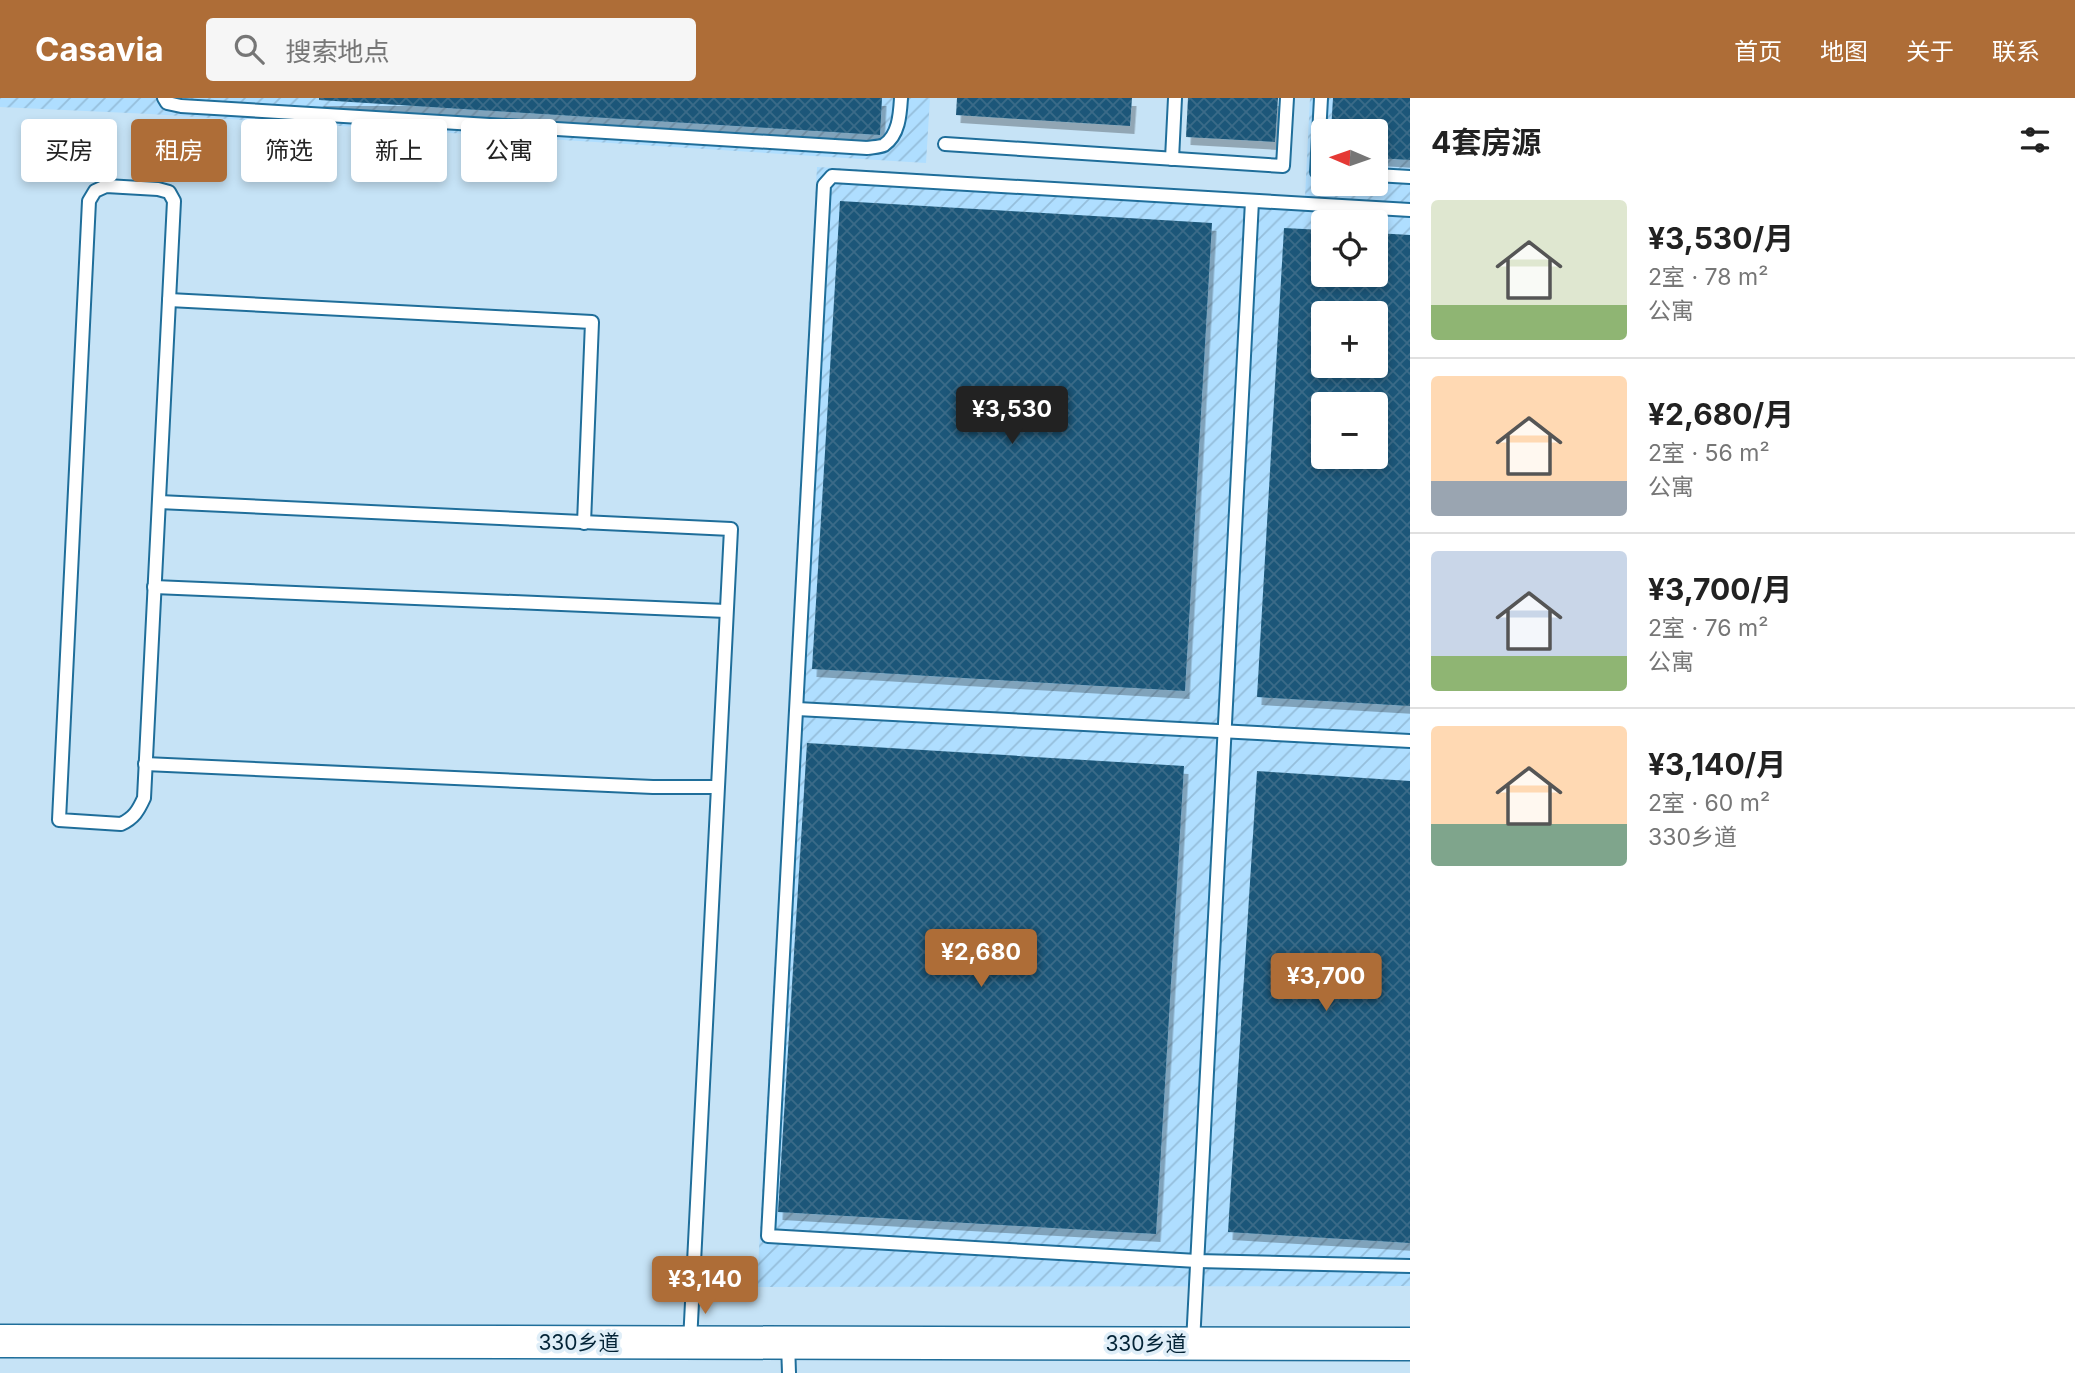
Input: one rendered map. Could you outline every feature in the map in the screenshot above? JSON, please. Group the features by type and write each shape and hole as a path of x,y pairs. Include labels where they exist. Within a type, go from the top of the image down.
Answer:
{"street":[{"name":"330乡道","path":"0,1341 690,1342 788,1358 1193,1343 1410,1344"}],"lane":[{"path":"164,98 167,103 181,106 867,148 883,146 893,135 900,118 901,98"},
{"path":"1172,159 1175,98"},
{"path":"945,144 1283,166 1287,98"},
{"path":"1320,119 1321,98"},
{"path":"1410,210 832,176 824,185 768,1236 1197,1261 1410,1266"},
{"path":"1388,176 1410,177"},
{"path":"106,187 158,189 169,192 174,201 159,502 144,798 138,812 121,824 59,820 89,201 95,191 106,187"},
{"path":"1193,1343 1252,201"},
{"path":"169,300 592,322 584,523"},
{"path":"159,502 731,529 690,1342"},
{"path":"154,587 726,611"},
{"path":"797,709 1410,741"},
{"path":"145,764 653,787 717,787"}],"shaded area":[{"path":"0,98 930,98 926,163 557,140 557,119 461,119 461,134 447,133 447,119 351,119 351,127 337,126 337,119 241,120 0,107"},
{"path":"1310,98 1410,98 1410,1286 757,1287 817,167 1305,197"}],"building":[{"path":"319,98 882,98 880,135"},
{"path":"957,98 1132,98 1130,126 956,115"},
{"path":"1188,98 1278,98 1275,142 1186,137"},
{"path":"1333,98 1410,98 1410,160 1388,159 1388,119 1332,119"},
{"path":"840,201 1212,223 1185,691 812,669"},
{"path":"1284,228 1311,229 1311,287 1388,287 1388,234 1410,235 1410,706 1257,697"},
{"path":"807,743 1184,766 1156,1234 778,1212"},
{"path":"1257,771 1410,781 1410,1243 1228,1232"}]}
